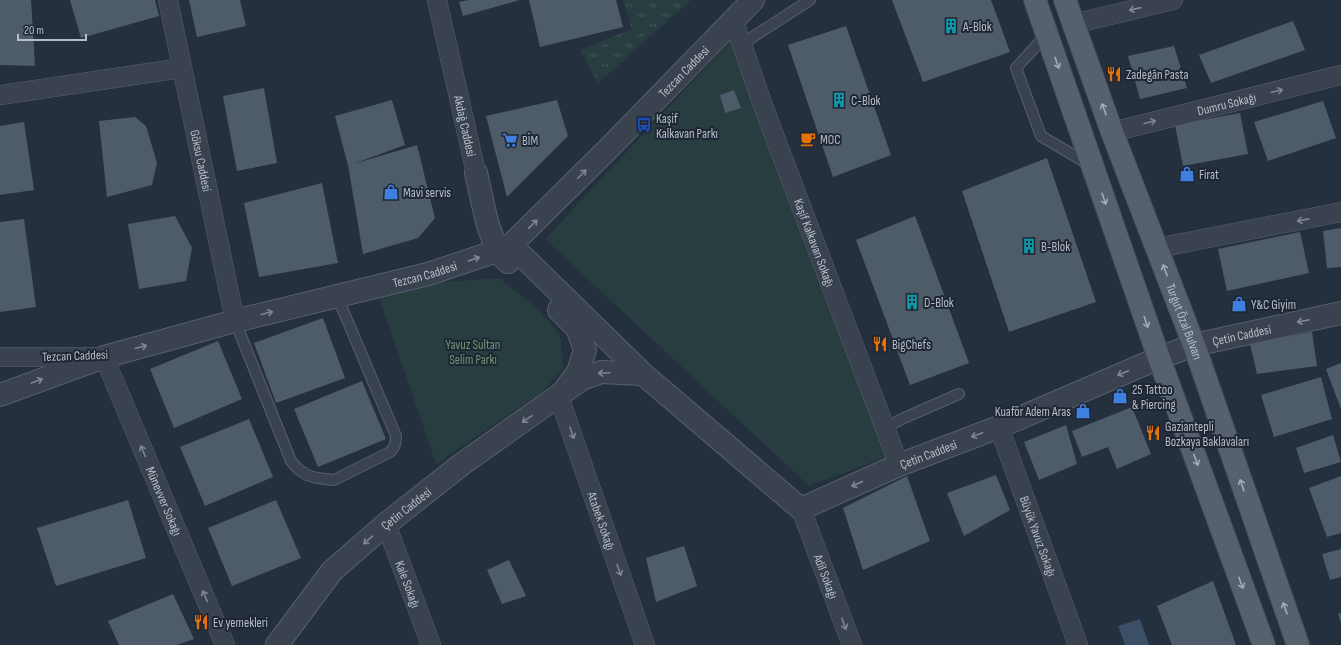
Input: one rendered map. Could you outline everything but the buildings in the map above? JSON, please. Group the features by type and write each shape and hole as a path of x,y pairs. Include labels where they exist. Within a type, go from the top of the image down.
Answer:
{"main road":[{"path":"1035,0 1159,358 1264,645"},
{"name":"Turgut Özal Bulvarı","path":"1065,0 1112,132 1194,345 1298,645"}],"street":[{"name":"Göksu Caddesi","path":"168,0 235,321"},
{"name":"Akdağ Caddesi","path":"437,0 487,222 504,248"},
{"name":"Tezcan Caddesi","path":"0,357 104,357 235,321 428,274 504,248 611,146 753,0"},
{"path":"1073,24 1173,0"},
{"name":"Kaşif Kalkavan Sokağı","path":"733,20 765,110 899,465"},
{"path":"0,95 182,68"},
{"name":"Dumru Sokağı","path":"1112,132 1341,75"},
{"path":"1157,248 1341,212"},
{"path":"504,248 643,374 801,509"},
{"name":"Çetin Caddesi","path":"504,248 577,328 585,350 578,372 559,397"},
{"name":"Çetin Caddesi","path":"801,509 899,465 999,427 1159,358 1194,345 1341,313"},
{"path":"577,328 643,374"},
{"path":"0,395 104,357"},
{"name":"Münevver Sokağı","path":"104,357 225,645"},
{"name":"Çetin Caddesi","path":"277,645 332,571 386,524 462,464 559,397 582,379 601,372 643,374"},
{"name":"Atabek Sokağı","path":"559,397 645,645"},
{"name":"Büyük Yavuz Sokağı","path":"999,427 1078,645"},
{"name":"Adil Sokağı","path":"801,509 852,645"},
{"name":"Kale Sokağı","path":"386,524 431,645"}],"lane":[{"path":"742,44 810,0"},
{"path":"1047,34 1016,68 1041,136 1093,167"},
{"path":"235,321 291,461 298,469 307,474 317,478 334,480 390,452 396,442 396,436 337,296"},
{"path":"885,428 959,394"}],"green space":[{"path":"623,0 691,0 598,83 580,50 632,29"},
{"path":"734,37 889,456 809,486 545,239"},
{"name":"Yavuz Sultan Selim Parkı","path":"499,278 538,309 560,335 564,368 542,392 436,464 378,294 443,282"}],"water":[{"path":"1140,619 1149,645 1125,645 1118,626"}],"place":[{"name":"A-Blok","path":"951,26"},
{"name":"Zadegân Pasta","path":"1114,74"},
{"name":"C-Blok","path":"839,100"},
{"name":"Kaşif Kalkavan Parkı","path":"644,125"},
{"name":"MOC","path":"808,139"},
{"name":"BİM","path":"510,140"},
{"name":"Firat","path":"1187,174"},
{"name":"Mavi servis","path":"391,192"},
{"name":"B-Blok","path":"1029,246"},
{"name":"D-Blok","path":"912,302"},
{"name":"Y&C Giyim","path":"1239,304"},
{"name":"BigChefs","path":"880,344"},
{"name":"25 Tattoo & Piercing","path":"1120,396"},
{"name":"Kuaför Adem Aras","path":"1083,411"},
{"name":"Gaziantepli Bozkaya Baklavaları","path":"1153,433"},
{"name":"Ev yemekleri","path":"201,622"}]}
